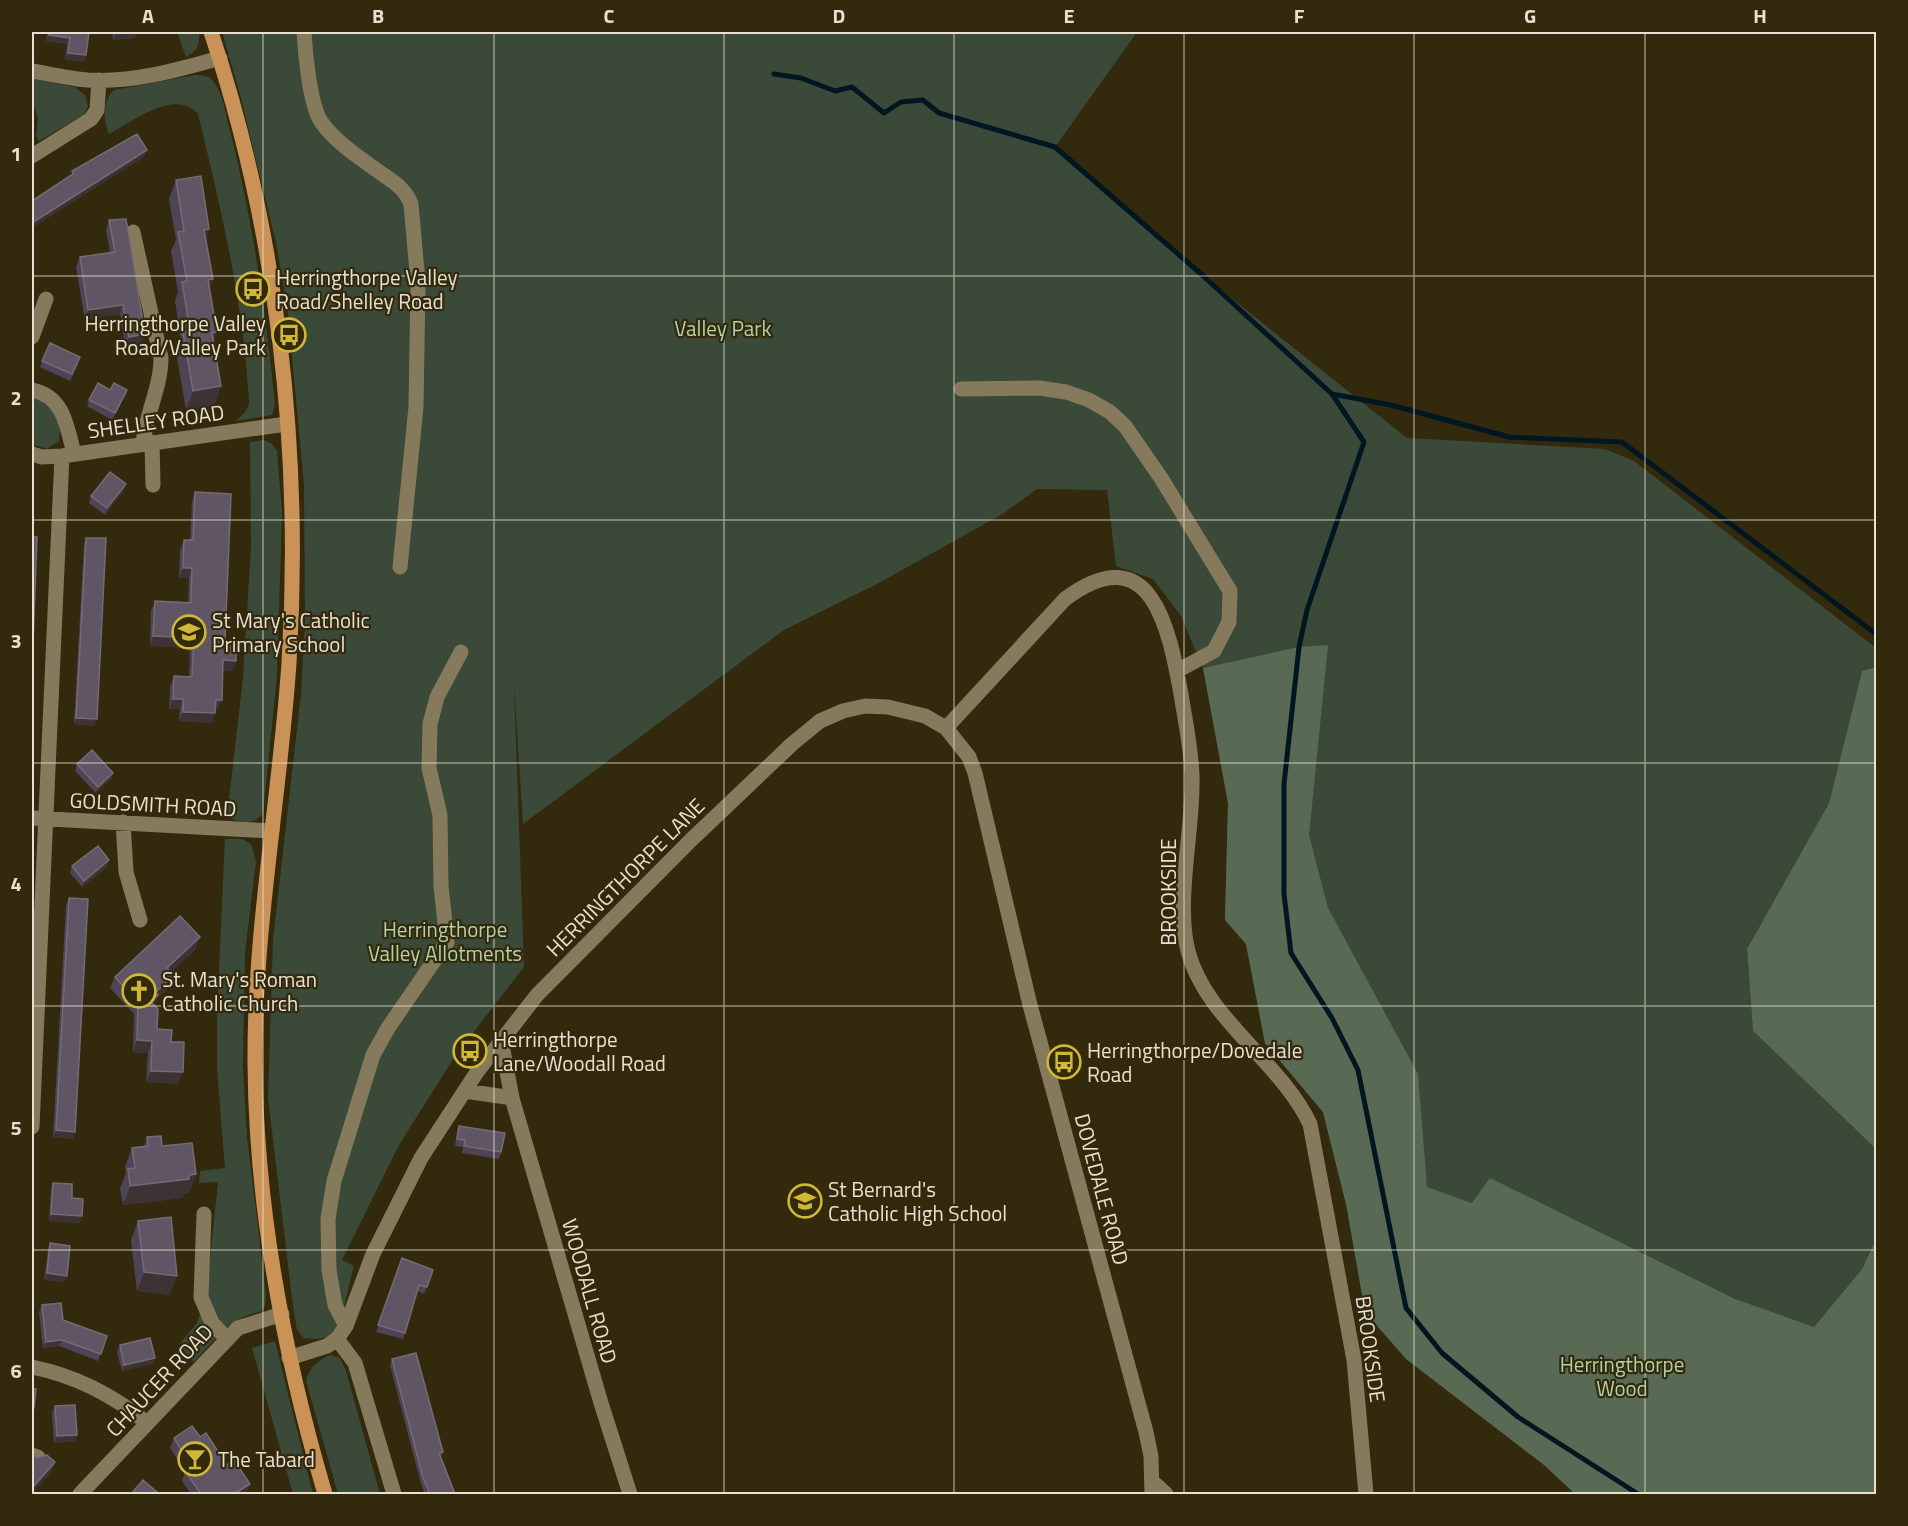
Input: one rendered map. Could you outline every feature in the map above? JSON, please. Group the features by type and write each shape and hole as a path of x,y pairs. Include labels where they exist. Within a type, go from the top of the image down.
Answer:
{"main road":[{"path":"211,32 246,154 270,270 282,372 291,486 291,601 283,728 259,965 255,1067 260,1166 289,1358 325,1494"}],"street":[{"path":"304,32 309,79 320,121 342,145 397,183 406,193 411,204 418,283 416,406 400,567"},
{"path":"32,71 99,80 150,75 220,58"},
{"path":"32,156 91,119 97,110 99,80"},
{"path":"133,232 161,358 161,373 145,427 153,485"},
{"path":"32,337 46,299"},
{"path":"961,389 1040,388 1065,392 1089,400 1110,412 1125,426 1161,478 1230,591 1228,621 1214,651 1177,671"},
{"path":"32,390 41,392 56,402 65,420 68,455 32,1127"},
{"name":"SHELLEY ROAD","path":"32,454 42,457 68,455 286,424"},
{"name":"BROOKSIDE","path":"946,728 1065,599 1085,585 1104,578 1126,580 1142,586 1154,598 1162,616 1177,671 1192,775 1186,877 1185,931 1188,952 1209,993 1290,1090 1310,1125 1354,1360 1366,1494"},
{"path":"346,1326 335,1305 329,1270 329,1203 353,1112 373,1055 388,1028 447,942 441,885 440,815 429,768 430,724 437,697 461,652"},
{"name":"HERRINGTHORPE LANE","path":"337,1340 346,1326 373,1254 396,1204 421,1158 501,1040 537,994 691,840 820,721 865,706 888,706 926,716 946,728"},
{"name":"DOVEDALE ROAD","path":"946,728 959,742 975,773 1030,1005 1146,1432 1152,1488"},
{"name":"GOLDSMITH ROAD","path":"32,818 272,831"},
{"path":"123,822 126,872 140,920"},
{"name":"WOODALL ROAD","path":"501,1040 512,1098 601,1403 630,1494"},
{"path":"465,1091 512,1098"},
{"path":"204,1214 201,1297 212,1323 227,1339"},
{"name":"CHAUCER ROAD","path":"80,1494 227,1339 245,1324 282,1314"},
{"path":"289,1358 327,1346 337,1340 355,1363 394,1494"},
{"path":"32,1367 60,1373 90,1384 113,1397 147,1424"},
{"path":"1152,1488 1166,1494"}],"green space":[{"path":"177,32 199,32 197,47 186,57"},
{"name":"Valley Park","path":"222,32 1137,32 1055,147 1201,274 1407,438 1605,449 1634,461 1876,648 1876,667 1862,671 1829,803 1747,949 1753,1031 1876,1149 1876,1239 1862,1269 1814,1327 1427,1187 1346,1204 1323,1112 1265,1043 1246,944 1225,920 1228,803 1203,668 1181,616 1153,579 1116,566 1107,490 1037,489 1004,513 879,583 784,630 523,824 514,684 524,967 455,1056 399,1145 342,1260 354,1266 336,1329 326,1337 304,1338 297,1330 293,1306 268,1098 273,940 301,694 305,623 304,485 288,313 276,243 241,98"},
{"path":"195,75 210,78 219,90 238,165 263,302 275,405 272,415 236,421 246,411 249,403 242,330 223,221 198,114 188,107 177,104 166,105 142,115 109,134 106,122 107,100 114,90"},
{"path":"32,79 75,87 85,95 88,106 85,114 39,141 36,136 38,119 32,99"},
{"path":"32,396 50,405 60,426 59,441 47,449 32,444"},
{"path":"264,440 272,444 277,451 282,512 277,675 263,814 259,818 246,822 227,817 243,678 251,546 250,442"},
{"name":"Herringthorpe Wood","path":"1328,645 1309,835 1328,908 1418,1074 1427,1187 1472,1203 1490,1178 1733,1298 1814,1327 1862,1269 1876,1239 1876,1494 1575,1494 1544,1465 1406,1359 1365,1312 1346,1204 1323,1112 1265,1043 1246,944 1225,920 1228,803 1203,668 1299,647"},
{"path":"1876,667 1876,1149 1753,1031 1747,949 1829,803 1862,671"},
{"path":"225,839 242,839 251,844 256,861 245,953 243,1067 247,1136 266,1295 265,1306 260,1312 250,1314 231,1324 194,1362 179,1345 197,1323 206,1297 218,1182 199,1183 200,1171 225,1168 217,1069 217,1014"},
{"path":"275,1341 313,1494 293,1494 252,1348"},
{"path":"330,1355 340,1358 346,1371 380,1494 338,1494 306,1381 314,1365"}],"building":[{"path":"49,32 89,32 86,55 68,53 70,38 49,35"},
{"path":"137,134 147,150 32,223 32,201 73,174 72,171"},
{"path":"201,176 209,229 204,230 213,279 208,280 217,332 212,333 221,386 193,391 183,333 190,331 182,282 187,281 178,232 184,231 176,180"},
{"path":"126,219 145,334 129,337 123,305 88,310 80,257 115,252 109,220"},
{"path":"50,343 80,357 72,374 42,361"},
{"path":"98,383 110,390 114,383 127,390 115,413 89,400"},
{"path":"110,472 126,484 107,508 91,496"},
{"path":"195,492 231,494 225,640 236,641 236,661 223,660 222,700 216,700 215,713 183,712 183,699 173,699 174,676 192,677 194,638 153,636 155,601 191,603 192,568 183,568 184,540 193,540"},
{"path":"32,536 37,537 32,669"},
{"path":"86,538 106,538 97,719 76,718"},
{"path":"92,750 113,773 98,787 77,764"},
{"path":"98,846 109,860 84,881 72,866"},
{"path":"69,898 88,899 75,1132 56,1130"},
{"path":"180,916 200,937 167,968 174,975 156,992 158,995 151,1002 158,1009 157,1029 172,1030 171,1042 184,1042 183,1072 151,1071 152,1041 137,1040 138,1003 115,977"},
{"path":"459,1126 505,1133 501,1152 464,1146 465,1140 457,1139"},
{"path":"161,1136 162,1146 192,1143 196,1174 189,1175 189,1179 130,1186 128,1169 135,1168 132,1148 148,1146 147,1137"},
{"path":"53,1183 72,1184 72,1198 83,1199 82,1216 51,1214"},
{"path":"171,1217 177,1276 144,1272 138,1221"},
{"path":"50,1243 70,1246 67,1276 47,1273"},
{"path":"402,1258 433,1270 427,1287 419,1285 405,1333 378,1325"},
{"path":"61,1303 63,1320 107,1336 101,1354 62,1340 46,1342 42,1305"},
{"path":"150,1338 155,1358 124,1365 120,1345"},
{"path":"416,1353 443,1452 439,1453 455,1494 430,1494 423,1478 392,1359"},
{"path":"32,1388 36,1389 34,1408 32,1408"},
{"path":"75,1405 77,1435 57,1436 55,1406"},
{"name":"The Tabard","path":"192,1426 200,1437 206,1433 227,1465 234,1460 250,1484 234,1494 201,1494 185,1471 192,1467 174,1438"},
{"path":"32,1454 37,1458 47,1455 55,1462 32,1488"},
{"path":"143,1480 158,1493 131,1494"}],"waterway":[{"path":"774,74 801,78 835,91 852,87 884,113 901,102 923,100 939,113 1055,147 1201,274 1332,394 1364,442 1307,610 1299,647 1284,784 1284,894 1291,953 1332,1018 1358,1070 1406,1308 1442,1353 1518,1417 1638,1494"},
{"path":"1332,394 1391,405 1509,437 1622,442 1876,634"}],"place":[{"name":"Herringthorpe Valley Road/Shelley Road","path":"253,289"},
{"name":"Herringthorpe Valley Road/Valley Park","path":"289,335"},
{"name":"St Mary's Catholic Primary School","path":"189,632"},
{"name":"St. Mary's Roman Catholic Church","path":"139,991"},
{"name":"Herringthorpe Lane/Woodall Road","path":"470,1051"},
{"name":"Herringthorpe/Dovedale Road","path":"1064,1062"},
{"name":"St Bernard's Catholic High School","path":"805,1201"},
{"name":"The Tabard","path":"195,1459"}],"park label":[{"name":"Herringthorpe Valley Allotments","path":"445,941"}]}
